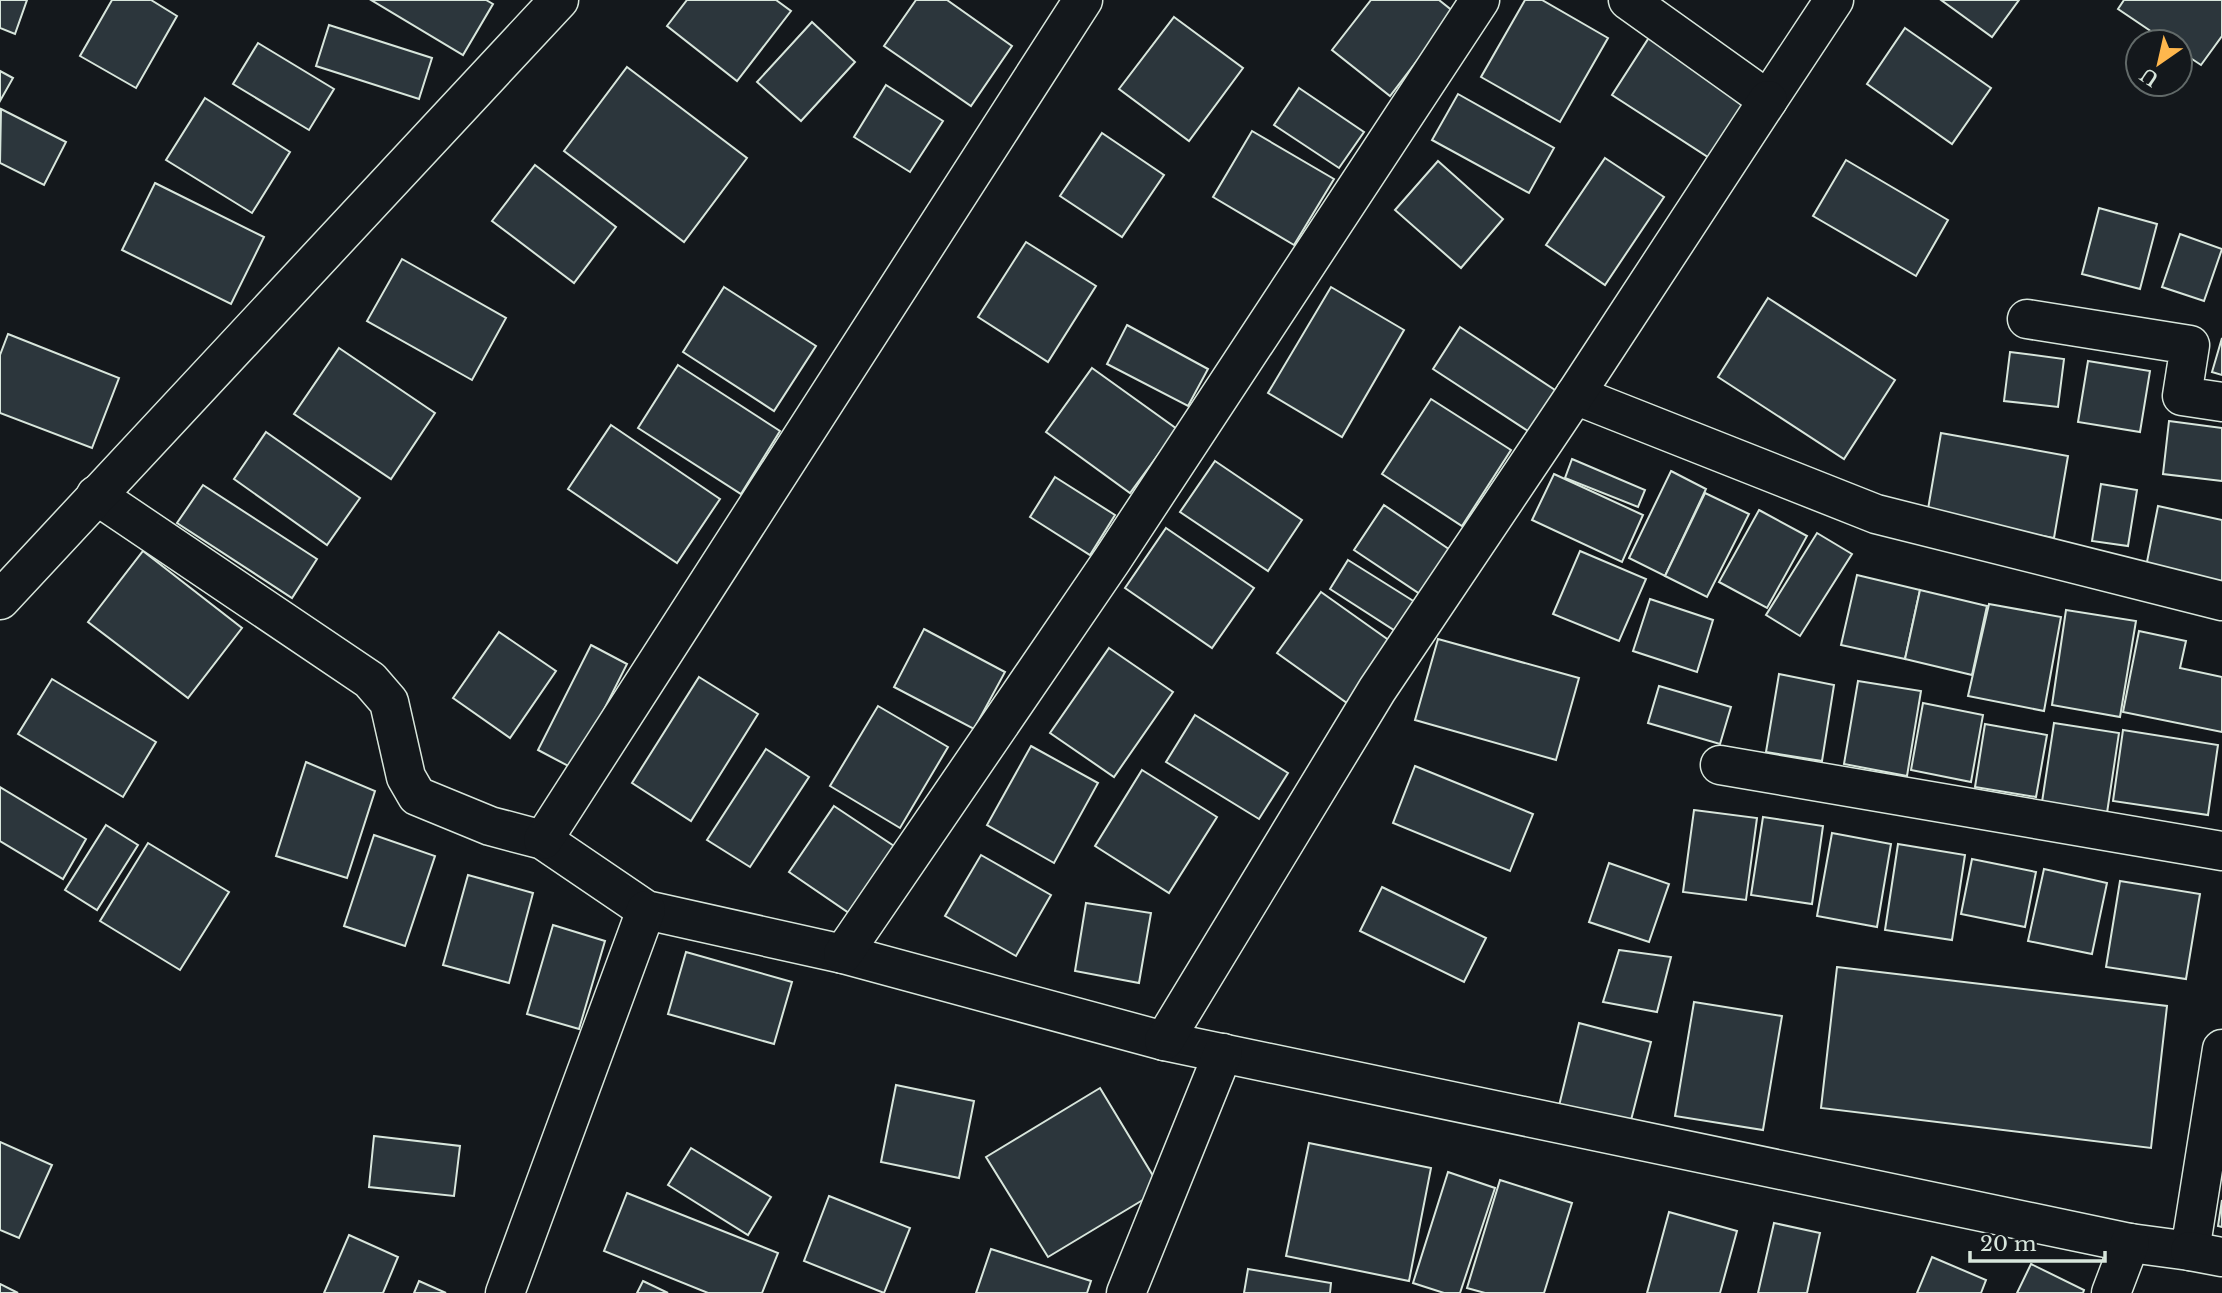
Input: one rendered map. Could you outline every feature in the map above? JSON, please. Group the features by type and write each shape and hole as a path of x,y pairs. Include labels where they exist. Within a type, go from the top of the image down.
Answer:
{"street":[{"path":"0,600 559,0"},
{"path":"543,840 1083,0"},
{"path":"843,954 1112,560 1480,0"},
{"path":"1628,0 1768,100"},
{"path":"1164,1041 1377,690 1575,395 1834,0"},
{"path":"2027,320 2190,345 2182,396 2222,402"},
{"path":"1575,395 1876,514 2222,601"},
{"path":"96,495 370,680 388,702 405,777 417,796 490,826 543,840 646,910 843,954 1164,1041 2130,1243 2206,1254 2222,1049"},
{"path":"1720,765 2222,851"},
{"path":"505,1293 646,910"},
{"path":"1126,1293 1223,1053"},
{"path":"2111,1293 2130,1243"}],"building":[{"path":"0,0 27,0 15,34 0,28"},
{"path":"112,0 151,0 177,16 136,88 80,56"},
{"path":"371,0 486,0 493,4 463,55"},
{"path":"687,0 776,0 791,11 737,81 667,26"},
{"path":"916,0 947,0 1012,46 971,106 884,46"},
{"path":"1371,0 1439,0 1454,12 1390,96 1332,50"},
{"path":"1525,0 1542,0 1608,38 1560,122 1481,77"},
{"path":"1941,0 2019,0 1992,37"},
{"path":"2124,0 2222,0 2222,36 2201,65 2194,60 2194,28 2146,28 2118,9"},
{"path":"1174,17 1243,68 1189,141 1119,89"},
{"path":"812,22 855,62 801,121 757,82"},
{"path":"329,25 432,58 419,99 316,66"},
{"path":"1905,28 1991,88 1952,144 1867,84"},
{"path":"1650,36 1749,101 1711,159 1612,95"},
{"path":"258,43 334,89 309,130 233,84"},
{"path":"627,67 747,158 684,242 564,151"},
{"path":"0,71 13,78 0,101"},
{"path":"886,85 943,121 910,172 854,137"},
{"path":"1299,88 1364,132 1339,168 1274,125"},
{"path":"1458,94 1554,148 1529,193 1432,140"},
{"path":"205,98 290,152 252,213 166,160"},
{"path":"1,109 66,142 44,185 0,163"},
{"path":"1252,131 1334,179 1294,245 1213,197"},
{"path":"1102,133 1164,175 1122,237 1060,196"},
{"path":"1605,158 1664,197 1605,285 1546,245"},
{"path":"1846,160 1948,220 1916,276 1813,216"},
{"path":"1438,161 1503,219 1461,268 1395,210"},
{"path":"535,165 616,227 574,283 492,221"},
{"path":"155,183 264,237 231,304 122,250"},
{"path":"2099,208 2157,224 2140,289 2082,274"},
{"path":"2180,234 2222,249 2204,301 2162,287"},
{"path":"1026,242 1096,286 1048,362 978,317"},
{"path":"402,259 506,318 472,380 367,321"},
{"path":"724,287 816,346 774,411 683,352"},
{"path":"1331,287 1404,330 1342,437 1268,393"},
{"path":"1768,298 1895,380 1844,459 1718,377"},
{"path":"1127,325 1208,369 1188,406 1107,364"},
{"path":"1460,327 1558,392 1531,433 1433,369"},
{"path":"8,334 119,378 92,448 0,413 0,355"},
{"path":"2222,338 2222,375 2212,372"},
{"path":"339,348 435,413 391,479 294,414"},
{"path":"2010,352 2064,359 2058,407 2004,401"},
{"path":"2088,361 2150,371 2140,432 2078,422"},
{"path":"678,365 780,431 741,494 638,428"},
{"path":"1092,368 1177,429 1130,493 1046,432"},
{"path":"1431,399 1511,450 1462,526 1382,474"},
{"path":"2169,421 2222,428 2222,481 2163,474"},
{"path":"611,425 720,499 677,563 568,489"},
{"path":"266,432 360,498 327,545 234,479"},
{"path":"1941,433 2068,456 2054,538 1927,515"},
{"path":"1572,459 1645,490 1638,507 1565,478"},
{"path":"1215,461 1302,520 1268,571 1180,512"},
{"path":"1671,471 1706,489 1665,576 1629,558"},
{"path":"1554,474 1643,515 1622,562 1532,520"},
{"path":"1055,477 1115,515 1090,555 1030,517"},
{"path":"2101,484 2137,490 2128,546 2092,541"},
{"path":"203,485 317,559 292,598 177,523"},
{"path":"1705,493 1749,514 1707,597 1665,576"},
{"path":"1384,505 1459,556 1429,600 1354,550"},
{"path":"2158,506 2222,520 2222,582 2146,567"},
{"path":"1759,510 1807,536 1767,608 1719,582"},
{"path":"1166,528 1254,588 1212,648 1125,588"},
{"path":"1817,533 1852,554 1800,636 1766,615"},
{"path":"143,551 242,628 188,698 88,622"},
{"path":"1580,551 1646,579 1619,641 1553,614"},
{"path":"1348,560 1415,602 1397,632 1330,589"},
{"path":"1857,575 1920,590 1905,659 1841,645"},
{"path":"1920,590 1987,606 1972,675 1905,659"},
{"path":"1321,592 1390,641 1347,703 1277,653"},
{"path":"1650,599 1713,620 1697,672 1633,651"},
{"path":"1989,604 2061,617 2044,711 1968,696"},
{"path":"2066,610 2136,621 2120,717 2052,705"},
{"path":"924,629 1005,672 974,729 894,687"},
{"path":"2139,631 2186,641 2180,668 2222,677 2222,732 2123,712"},
{"path":"499,632 556,671 510,738 453,698"},
{"path":"1438,639 1579,678 1556,760 1415,720"},
{"path":"591,645 627,664 574,769 538,750"},
{"path":"1109,648 1173,692 1114,777 1050,733"},
{"path":"1779,674 1834,685 1822,761 1766,752"},
{"path":"699,677 758,714 691,821 632,783"},
{"path":"52,679 156,742 123,797 18,734"},
{"path":"1858,681 1921,691 1907,776 1844,764"},
{"path":"1659,686 1731,707 1720,744 1648,723"},
{"path":"1923,703 1983,715 1971,782 1911,770"},
{"path":"878,706 948,747 900,828 830,786"},
{"path":"1195,715 1288,773 1259,819 1166,762"},
{"path":"2054,723 2119,733 2107,813 2042,802"},
{"path":"1985,724 2047,735 2036,797 1975,787"},
{"path":"2123,730 2218,745 2208,815 2113,801"},
{"path":"1031,746 1098,783 1054,863 987,825"},
{"path":"766,749 809,777 750,867 707,840"},
{"path":"306,762 375,791 347,878 276,856"},
{"path":"1415,766 1533,814 1510,871 1393,823"},
{"path":"1142,770 1217,817 1169,893 1095,846"},
{"path":"0,787 86,839 63,879 0,841"},
{"path":"834,806 894,846 849,913 789,872"},
{"path":"1694,810 1757,818 1746,900 1683,892"},
{"path":"1763,817 1823,826 1812,904 1751,895"},
{"path":"106,825 138,845 97,910 65,890"},
{"path":"1832,833 1891,844 1877,927 1817,916"},
{"path":"374,835 435,856 405,946 344,926"},
{"path":"148,843 229,892 180,970 100,921"},
{"path":"1898,844 1965,855 1952,940 1885,930"},
{"path":"981,855 1051,895 1016,956 945,916"},
{"path":"1972,859 2036,872 2025,927 1961,914"},
{"path":"1609,863 1669,884 1649,942 1589,922"},
{"path":"2044,869 2107,883 2092,954 2028,941"},
{"path":"468,875 533,893 509,983 443,965"},
{"path":"2120,881 2200,894 2186,979 2106,967"},
{"path":"1382,887 1486,938 1464,982 1360,931"},
{"path":"1086,903 1151,913 1139,983 1075,971"},
{"path":"553,925 605,941 579,1029 527,1014"},
{"path":"1619,950 1671,957 1657,1012 1603,1002"},
{"path":"686,952 792,982 774,1044 668,1014"},
{"path":"1837,967 2167,1006 2151,1148 1821,1108"},
{"path":"1694,1002 1782,1016 1763,1130 1675,1116"},
{"path":"1579,1023 1651,1042 1629,1128 1558,1110"},
{"path":"896,1085 974,1101 959,1178 881,1162"},
{"path":"1100,1088 1161,1189 1048,1257 986,1157"},
{"path":"374,1136 460,1146 454,1196 369,1187"},
{"path":"0,1142 52,1165 19,1238 0,1230"},
{"path":"1309,1143 1431,1168 1409,1281 1286,1256"},
{"path":"691,1148 771,1197 748,1235 668,1185"},
{"path":"1448,1172 1495,1188 1460,1293 1444,1293 1413,1283"},
{"path":"1500,1180 1572,1203 1544,1293 1485,1293 1467,1288"},
{"path":"627,1193 778,1253 762,1293 708,1293 604,1251"},
{"path":"829,1196 910,1228 884,1293 804,1261"},
{"path":"2222,1200 2222,1227 2218,1226"},
{"path":"1669,1212 1737,1231 1720,1293 1647,1293"},
{"path":"1774,1223 1820,1233 1807,1293 1758,1293"},
{"path":"349,1235 398,1257 383,1293 324,1293"},
{"path":"991,1249 1091,1281 1087,1293 976,1293"},
{"path":"1932,1257 1986,1280 1981,1293 1917,1293"},
{"path":"2031,1264 2084,1290 2083,1293 2017,1293"},
{"path":"1248,1269 1331,1283 1330,1293 1244,1293"},
{"path":"419,1281 446,1293 414,1293"},
{"path":"643,1281 668,1293 637,1293"},
{"path":"0,1284 18,1293 0,1293"}]}
